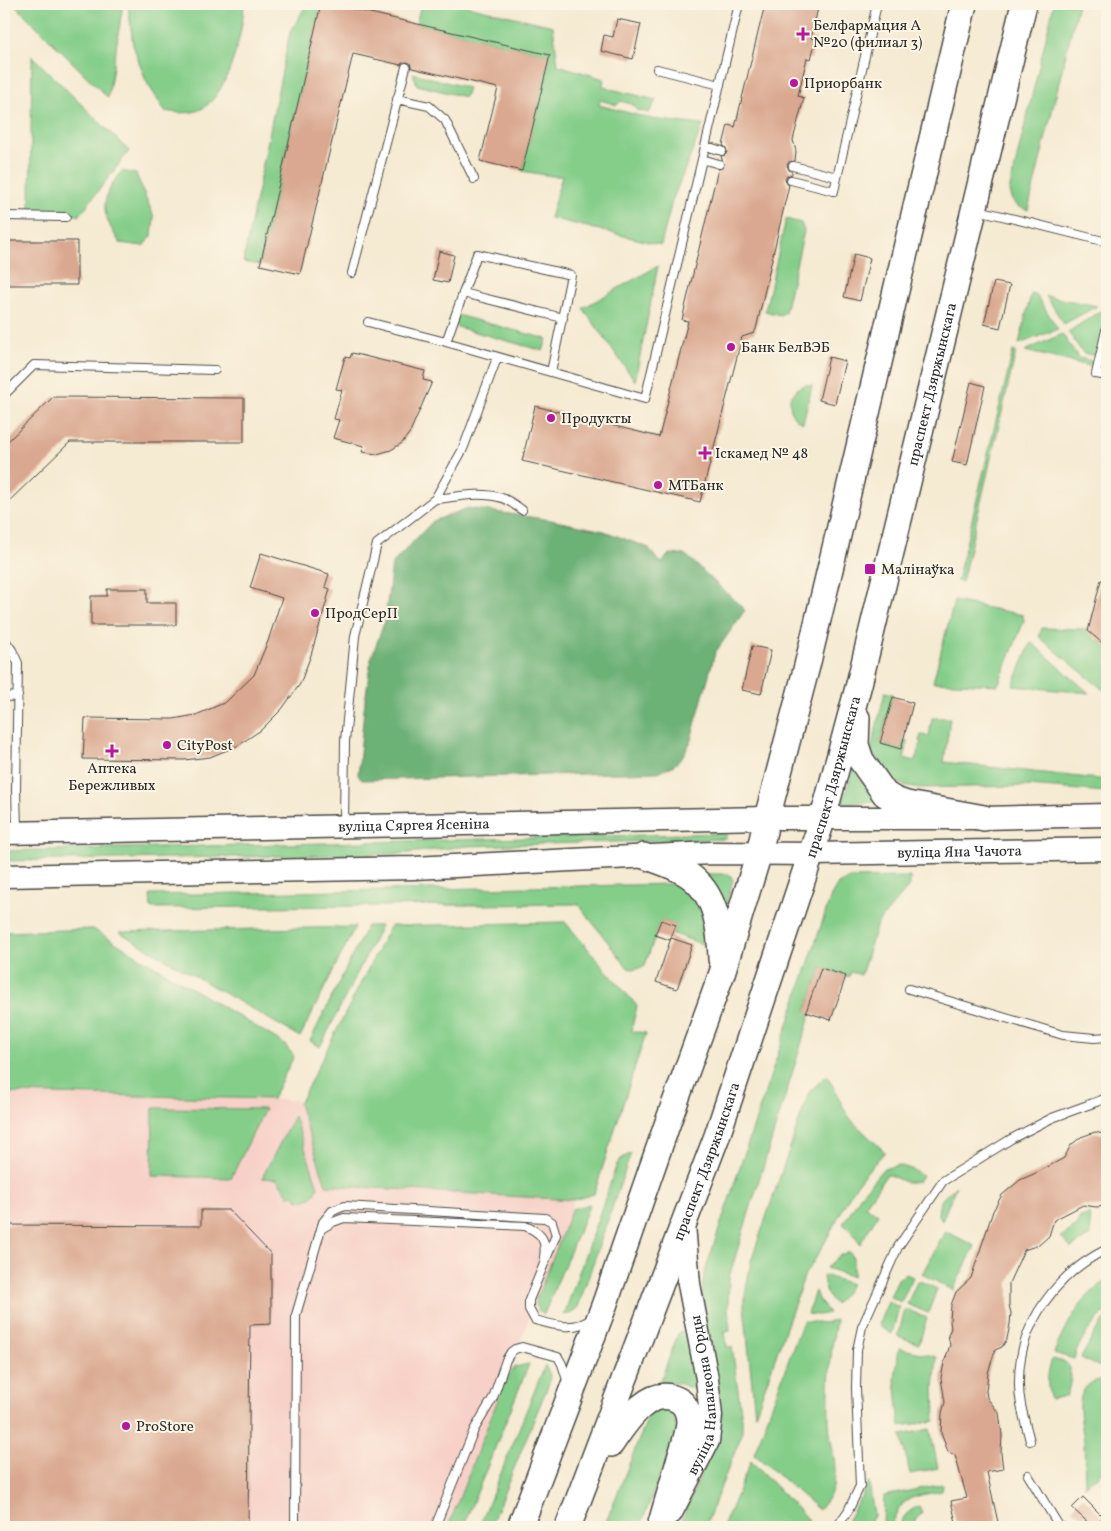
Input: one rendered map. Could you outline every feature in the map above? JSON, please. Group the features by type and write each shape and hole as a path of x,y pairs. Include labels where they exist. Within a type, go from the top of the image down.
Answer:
{"main road":[{"path":"520,1527 604,1306 722,973 760,853 767,818 807,666 964,4"},
{"name":"праспект Дзяржынскага","path":"568,1527 684,1226 720,1127 823,818 859,684 1024,4"},
{"path":"859,684 856,745 860,760 885,794 907,804 984,818"},
{"path":"823,818 984,818 1107,815"},
{"name":"вуліца Сяргея Ясеніна","path":"11,832 823,818"},
{"name":"вуліца Яна Чачота","path":"812,854 1107,849"},
{"path":"4,876 414,868 644,856 760,853 812,854"},
{"path":"644,856 680,870 691,877 709,897 716,912 722,973"},
{"name":"вуліца Напалеона Орды","path":"664,1527 708,1440 712,1416 689,1284 684,1226"},
{"path":"590,1472 630,1417 645,1403 667,1396 677,1399 684,1404 688,1412 688,1432 660,1527"}],"lane":[{"path":"368,322 446,342 645,399 739,4"},
{"path":"791,180 834,190 877,4"},
{"path":"352,273 406,66"},
{"path":"657,69 720,84"},
{"path":"397,99 429,106 445,120 474,179"},
{"path":"706,146 722,151"},
{"path":"702,159 719,164"},
{"path":"793,166 837,177"},
{"path":"974,209 1107,242"},
{"path":"4,216 66,217"},
{"path":"446,342 477,254 571,275 551,372"},
{"path":"462,294 563,318"},
{"path":"1107,326 1096,374 1107,376"},
{"path":"344,827 345,741 355,636 377,544 435,499 463,450 497,358"},
{"path":"4,394 34,365 215,370"},
{"path":"435,499 463,495 485,495 503,498 522,510"},
{"path":"4,639 18,663 16,790 11,832"},
{"path":"4,697 18,696"},
{"path":"909,989 1063,1035 1094,1038 1107,1037"},
{"path":"837,1527 848,1511 860,1486 856,1388 857,1350 862,1327 898,1247 943,1181 1011,1139 1052,1118 1107,1098"},
{"path":"295,1527 296,1315 323,1222 332,1211 345,1206 538,1216 545,1218 552,1222 556,1235 529,1300 529,1309 535,1320 554,1325 573,1326 588,1321 604,1306"},
{"path":"321,1228 344,1218 525,1226 536,1230 544,1239 543,1266"},
{"path":"1030,1440 1021,1407 1019,1379 1026,1339 1032,1322 1046,1300 1066,1277 1088,1258 1107,1249"},
{"path":"435,1527 474,1430 494,1398 506,1360 515,1349 522,1347 558,1357 566,1372 570,1397"},
{"path":"1028,1475 1059,1526 1062,1527"}],"shaded area":[{"path":"4,1094 297,1100 326,1185 573,1200 572,1209 448,1527 4,1527"}],"green space":[{"path":"14,4 123,4 108,98"},
{"path":"128,4 244,4 241,31 232,63 226,79 209,103 199,110 191,112 165,111 146,81 133,45"},
{"path":"307,4 321,4 260,265 243,262 290,32"},
{"path":"332,4 378,4 375,14"},
{"path":"421,4 459,4 553,26 558,65 604,79 603,87 656,100 649,113 636,110 634,105 621,101 617,105 600,100 599,105 652,119 703,125 672,201 661,245 550,218 562,176 522,171 549,55 416,24"},
{"path":"1054,4 1078,4 1028,210 1015,204 1011,199 1009,191"},
{"path":"32,56 129,151 79,216 67,211 30,210"},
{"path":"413,73 468,88 465,97 417,85"},
{"path":"122,171 136,174 154,217 152,236 143,246 120,243 113,232 106,214 106,198 114,181"},
{"path":"786,219 801,223 804,231 785,312 780,315 765,311"},
{"path":"658,266 635,381 583,308"},
{"path":"1031,294 1036,295 1058,329 1019,344"},
{"path":"1046,296 1097,306 1064,324"},
{"path":"1105,308 1107,313 1097,356 1083,353 1068,332"},
{"path":"457,315 547,339 543,351 454,326"},
{"path":"1062,334 1079,358 1096,362 1094,367 1025,351"},
{"path":"1013,351 1016,352 962,582 957,581"},
{"path":"812,385 803,423 796,419 792,413 790,398 798,388"},
{"path":"468,508 551,520 604,531 649,548 662,563 669,554 686,555 745,610 715,653 690,743 678,762 658,772 362,780 358,775 364,709 371,659 385,620 392,564 433,521"},
{"path":"954,601 1023,615 1024,621 998,685 933,682"},
{"path":"1042,628 1087,629 1087,632 1096,640 1107,645 1107,693 1039,637"},
{"path":"1031,642 1089,693 1013,686"},
{"path":"885,692 893,694 880,743 900,749 903,741 908,742 904,758 915,761 921,742 919,741 921,735 929,736 932,718 950,718 944,762 1107,780 1107,792 1028,786 914,788 894,782 880,772 871,750"},
{"path":"853,768 877,802 843,802"},
{"path":"726,833 726,839 468,846 399,854 4,861 4,851"},
{"path":"705,874 729,874 733,879 726,905 722,903"},
{"path":"910,877 910,885 877,924 861,975 851,972 849,977 821,968 806,1011 811,1013 729,1277 728,1308 730,1330 725,1331 727,1347 732,1347 742,1419 742,1434 705,1527 679,1527 714,1443 702,1294 704,1274 831,896 838,884 850,878"},
{"path":"673,884 688,890 699,903 708,923 702,944 673,934 675,925 661,920 645,965 635,969 628,968 578,904 151,908 150,895"},
{"path":"565,922 637,1006 631,1031 646,1033 594,1194 573,1200 326,1185 299,1104 390,926"},
{"path":"367,926 381,926 320,1047 310,1041"},
{"path":"355,927 300,1037 119,932"},
{"path":"93,929 283,1043 294,1056 272,1099 4,1093 4,932"},
{"path":"827,1075 847,1114 885,1152 857,1184 805,1274 755,1415 744,1305 751,1261 809,1092"},
{"path":"153,1108 265,1109 231,1178 152,1176"},
{"path":"294,1116 318,1187 315,1194 307,1200 297,1199 294,1195 289,1196 277,1179 262,1178"},
{"path":"631,1153 578,1307 572,1313 564,1315 617,1164"},
{"path":"898,1165 911,1169 922,1176 917,1182 905,1182 887,1174 865,1206 878,1214 860,1244 843,1224 862,1193 883,1169"},
{"path":"956,1186 942,1221 938,1214 940,1201"},
{"path":"590,1204 544,1314 537,1309 536,1300 572,1209"},
{"path":"1089,1214 1091,1235 1071,1248 1061,1237 1078,1225 1079,1218"},
{"path":"945,1231 975,1246 953,1290 922,1274"},
{"path":"850,1252 853,1259 853,1277 826,1268 840,1255"},
{"path":"906,1274 913,1277 901,1302 890,1297 898,1279"},
{"path":"823,1275 851,1284 835,1304 829,1298 826,1291"},
{"path":"918,1280 937,1289 928,1313 907,1304"},
{"path":"1107,1281 1107,1310 1087,1332 1079,1345 1074,1359 1054,1353 1075,1312 1098,1286"},
{"path":"815,1291 818,1299 829,1313 807,1314"},
{"path":"888,1302 899,1307 892,1334 880,1327 879,1323"},
{"path":"905,1309 927,1318 919,1344 898,1336"},
{"path":"1107,1318 1107,1370 1081,1358 1097,1329"},
{"path":"836,1320 831,1358 829,1397 829,1423 835,1463 835,1479 831,1493 819,1510 754,1454 803,1321 824,1323"},
{"path":"680,1332 686,1333 687,1336 696,1384 695,1389 677,1383 660,1382"},
{"path":"899,1348 937,1357 934,1389 935,1421 900,1426 895,1379"},
{"path":"1052,1359 1065,1362 1068,1365 1070,1378 1066,1396 1051,1399 1048,1379"},
{"path":"529,1364 463,1527 448,1527 505,1381 515,1367"},
{"path":"545,1365 550,1375 549,1383 490,1527 479,1527"},
{"path":"1107,1378 1107,1468 1085,1486 1084,1443 1080,1402 1087,1386 1095,1381"},
{"path":"675,1404 677,1433 640,1527 604,1527 648,1417 651,1412"},
{"path":"930,1429 938,1468 910,1474 901,1435"},
{"path":"751,1461 810,1522 807,1527 723,1527"},
{"path":"869,1482 874,1516 867,1527 844,1527"},
{"path":"943,1484 942,1491 909,1499 899,1509 892,1527 883,1527 884,1496"},
{"path":"919,1506 922,1512 910,1527 899,1527 906,1514"}],"building":[{"path":"321,4 332,4 550,55 522,171 480,161 498,88 412,68 410,63 407,62 401,65 353,54 300,274 260,265"},
{"path":"765,4 819,4 811,38 816,39 811,59 807,58 798,96 804,98 793,140 796,151 795,161 789,162 787,165 792,174 785,179 789,185 756,329 754,333 742,337 700,502 522,461 535,406 659,437 688,321 682,320 718,169 724,165 721,156 727,152 723,145 728,125 735,127"},
{"path":"617,19 641,24 633,59 601,51 604,35 613,37"},
{"path":"4,241 77,241 77,285 4,285"},
{"path":"439,251 454,255 448,283 433,280"},
{"path":"854,254 870,258 860,301 844,297"},
{"path":"994,282 1010,285 1000,328 984,324"},
{"path":"352,353 425,371 423,380 432,382 410,432 402,443 391,450 377,454 362,452 364,446 333,438 339,420 334,419 342,390 336,389 345,357 350,358"},
{"path":"829,357 845,361 835,404 819,400"},
{"path":"971,382 985,386 967,465 952,462"},
{"path":"53,397 244,398 244,442 70,442 4,506 4,445"},
{"path":"261,553 329,574 325,587 330,589 311,655 300,684 282,709 261,730 237,746 210,757 184,760 83,759 85,718 173,719 196,715 226,702 254,675 268,641 282,598 250,588"},
{"path":"1101,580 1107,580 1107,647 1088,631"},
{"path":"107,589 147,589 147,603 176,603 176,625 91,625 91,596 107,596"},
{"path":"752,646 771,650 761,694 742,690"},
{"path":"893,697 913,703 901,749 880,743"},
{"path":"661,920 676,925 670,940 655,935"},
{"path":"671,938 692,945 677,989 656,982"},
{"path":"821,968 846,976 831,1020 806,1012"},
{"path":"1095,1132 1107,1135 1107,1206 1083,1205 1054,1220 1049,1236 1039,1245 1024,1250 1009,1283 1011,1313 1007,1339 1002,1347 995,1350 988,1373 986,1391 987,1398 999,1413 1002,1435 1001,1453 1003,1469 987,1472 999,1527 957,1527 951,1501 967,1498 955,1455 948,1452 941,1433 942,1413 945,1402 941,1378 950,1345 948,1335 951,1328 951,1305 956,1292 971,1278 993,1211 1002,1195 1020,1180 1064,1158 1071,1145 1081,1137"},
{"name":"ProStore","path":"201,1210 229,1210 271,1254 271,1324 250,1325 248,1527 4,1527 4,1225 201,1226"},
{"path":"1083,1497 1103,1517 1093,1527 1072,1508"}],"place":[{"name":"Белфармация А №20 (филиал 3)","path":"803,34"},
{"name":"Приорбанк","path":"794,83"},
{"name":"Банк БелВЭБ","path":"731,347"},
{"name":"Продукты","path":"551,418"},
{"name":"Іскамед № 48","path":"705,453"},
{"name":"МТБанк","path":"658,485"},
{"name":"Малінаўка","path":"870,569"},
{"name":"ПродСерП","path":"315,613"},
{"name":"CityPost","path":"167,745"},
{"name":"Аптека Бережливых","path":"112,751"},
{"name":"ProStore","path":"126,1426"}]}
